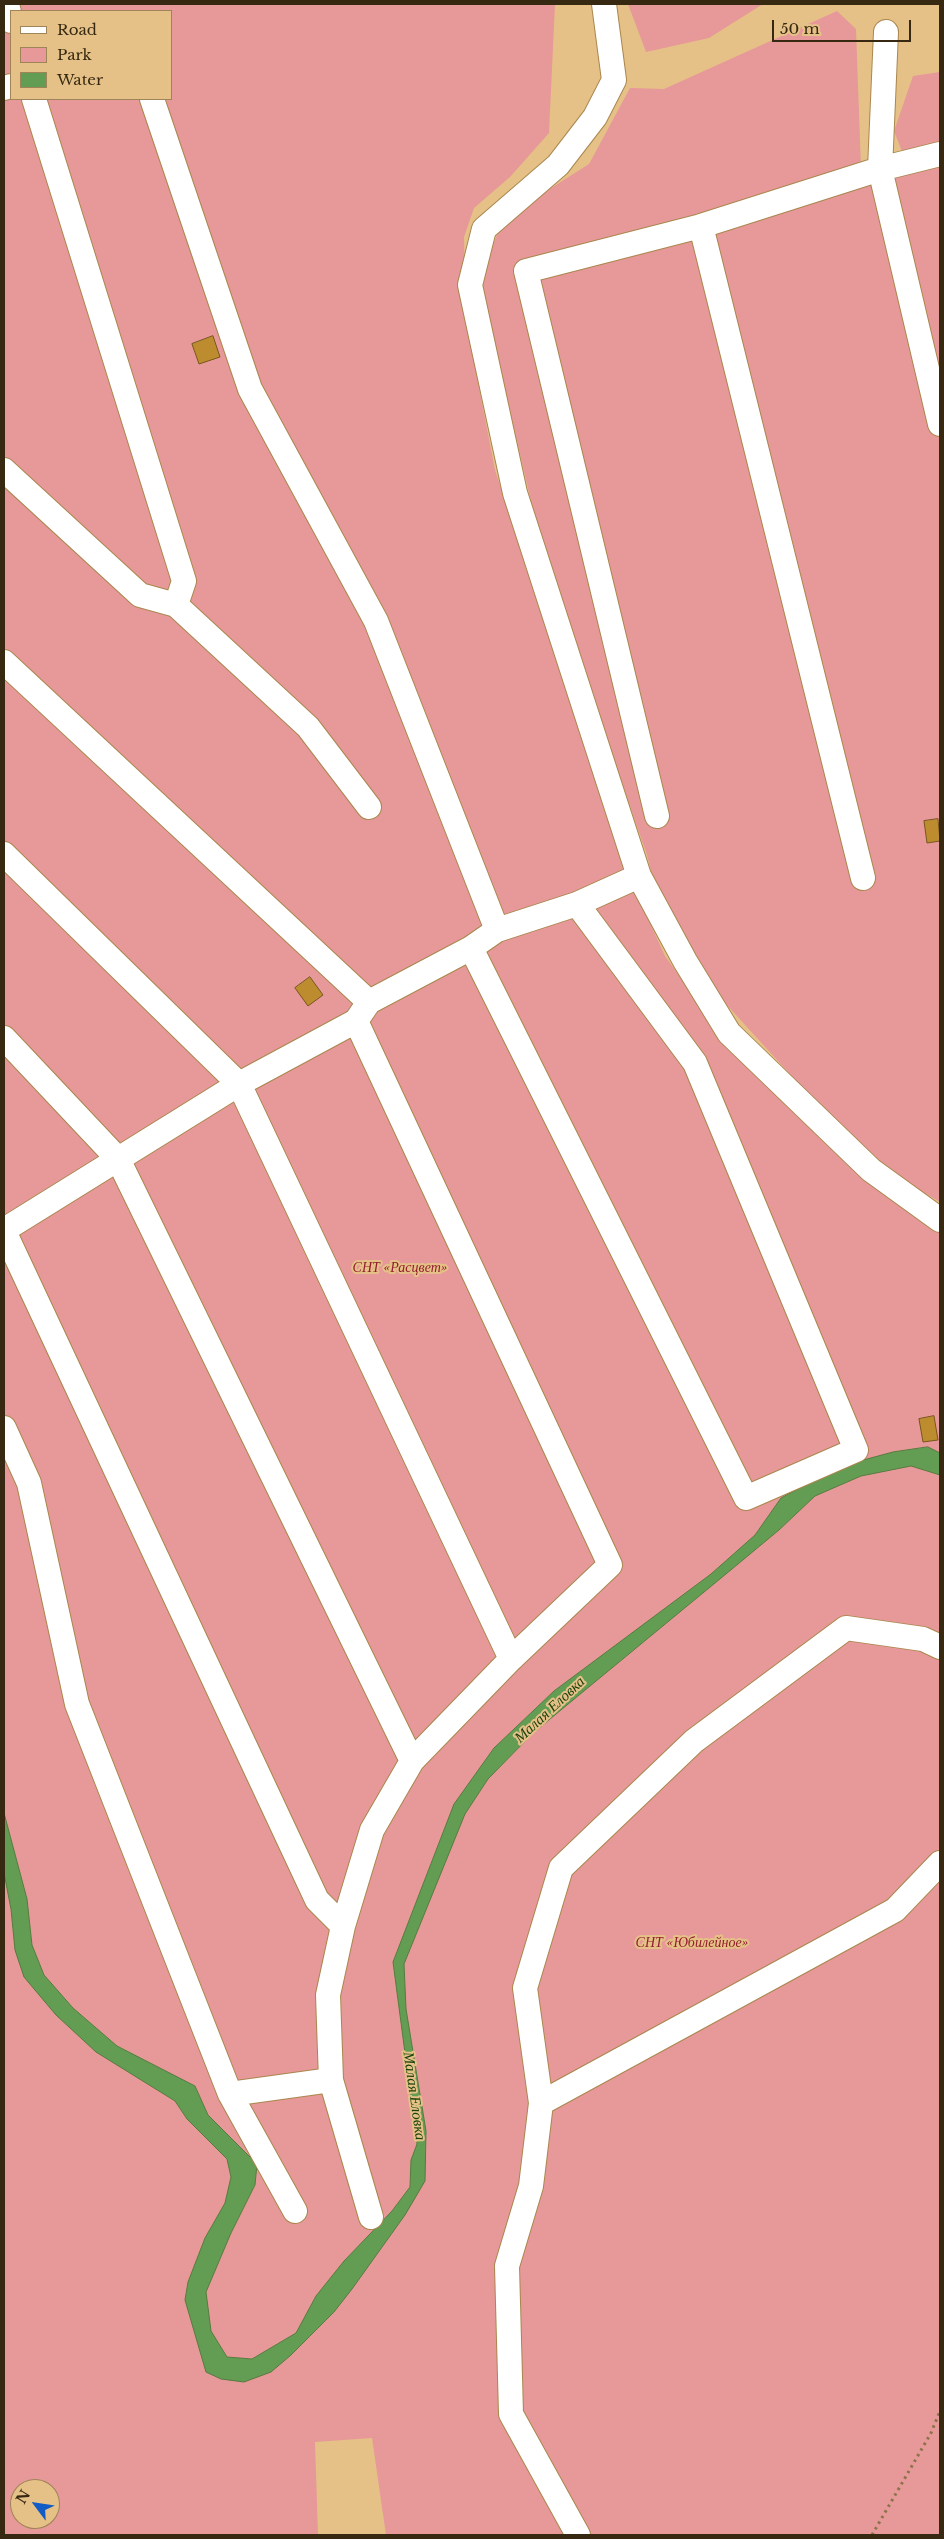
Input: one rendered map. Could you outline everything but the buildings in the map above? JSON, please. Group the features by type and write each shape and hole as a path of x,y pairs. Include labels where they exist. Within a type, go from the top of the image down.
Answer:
{"street":[{"path":"6,4 10,18"},
{"path":"604,4 614,80 595,117 558,165 484,229 470,284 515,493 639,876 685,961 729,1033 871,1170 940,1220"},
{"path":"886,32 880,169 940,424"},
{"path":"34,100 184,582 176,605"},
{"path":"152,100 250,389 376,621 497,930"},
{"path":"657,816 526,271 701,226 880,169 940,154"},
{"path":"701,226 863,878"},
{"path":"4,470 140,595 176,605 308,727 369,807"},
{"path":"4,662 362,1012 610,1565 511,1659 412,1761 372,1830 343,1926 328,1995 331,2080 372,2217"},
{"path":"4,854 239,1084 511,1659"},
{"path":"343,1926 317,1900 4,1231 239,1084 471,948 497,930 577,904 639,876"},
{"path":"471,948 746,1498 856,1450 695,1063 577,904"},
{"path":"4,1038 118,1159 412,1761"},
{"path":"4,1428 29,1483 77,1704 230,2094 296,2211"},
{"path":"578,2535 511,2414 507,2266 531,2186 541,2103 525,1988 562,1868 694,1741 846,1628 924,1640 940,1647"},
{"path":"541,2103 895,1910 940,1863"},
{"path":"230,2094 331,2080"}],"path":[{"path":"872,2535 931,2433 940,2411"}],"green space":[{"name":"СНТ «Расцвет»","path":"4,4 555,4 549,133 510,177 474,208 464,237 466,320 495,470 636,892 665,956 736,1054 940,1227 940,1453 928,1447 893,1452 841,1466 781,1498 755,1535 711,1574 554,1691 494,1748 454,1804 393,1962 417,2144 411,2160 410,2187 392,2211 344,2261 316,2296 296,2333 252,2359 227,2357 211,2331 206,2292 231,2233 255,2186 257,2164 208,2115 195,2086 117,2046 73,2008 44,1975 32,1945 27,1899 4,1813"},
{"path":"628,4 763,4 709,38 646,52"},
{"path":"837,11 856,29 861,168 903,154 894,131 913,76 940,72 940,1202 869,1161 726,1004 658,899 647,855 546,566 479,278 504,218 589,164 630,88 664,89"},
{"name":"СНТ «Юбилейное»","path":"911,1466 940,1475 940,2535 386,2535 372,2438 315,2442 318,2535 4,2535 4,1873 11,1909 15,1950 142,2079 175,2101 187,2119 227,2159 231,2177 225,2203 205,2238 188,2282 185,2300 206,2372 291,2355 334,2312 405,2215 426,2157 426,2131 406,2009 404,1964 465,1814 488,1779 533,1733 779,1530 815,1496 861,1476"}],"water":[{"name":"Малая Еловка","path":"928,1447 940,1453 940,1475 911,1466 861,1476 815,1496 779,1530 533,1733 488,1779 465,1814 404,1964 406,2009 426,2131 425,2181 405,2215 352,2289 334,2312 291,2355 271,2372 244,2382 221,2379 206,2372 185,2300 188,2282 205,2238 225,2203 231,2177 227,2159 187,2119 175,2101 96,2052 56,2015 24,1977 15,1950 11,1909 4,1873 4,1813 27,1899 32,1945 44,1975 73,2008 117,2046 195,2086 208,2115 257,2164 255,2185 231,2233 206,2292 211,2331 227,2357 252,2359 296,2333 316,2296 344,2261 392,2211 410,2187 411,2160 417,2144 393,1962 454,1804 494,1748 554,1691 711,1574 755,1535 781,1498 841,1466 893,1452"}]}
